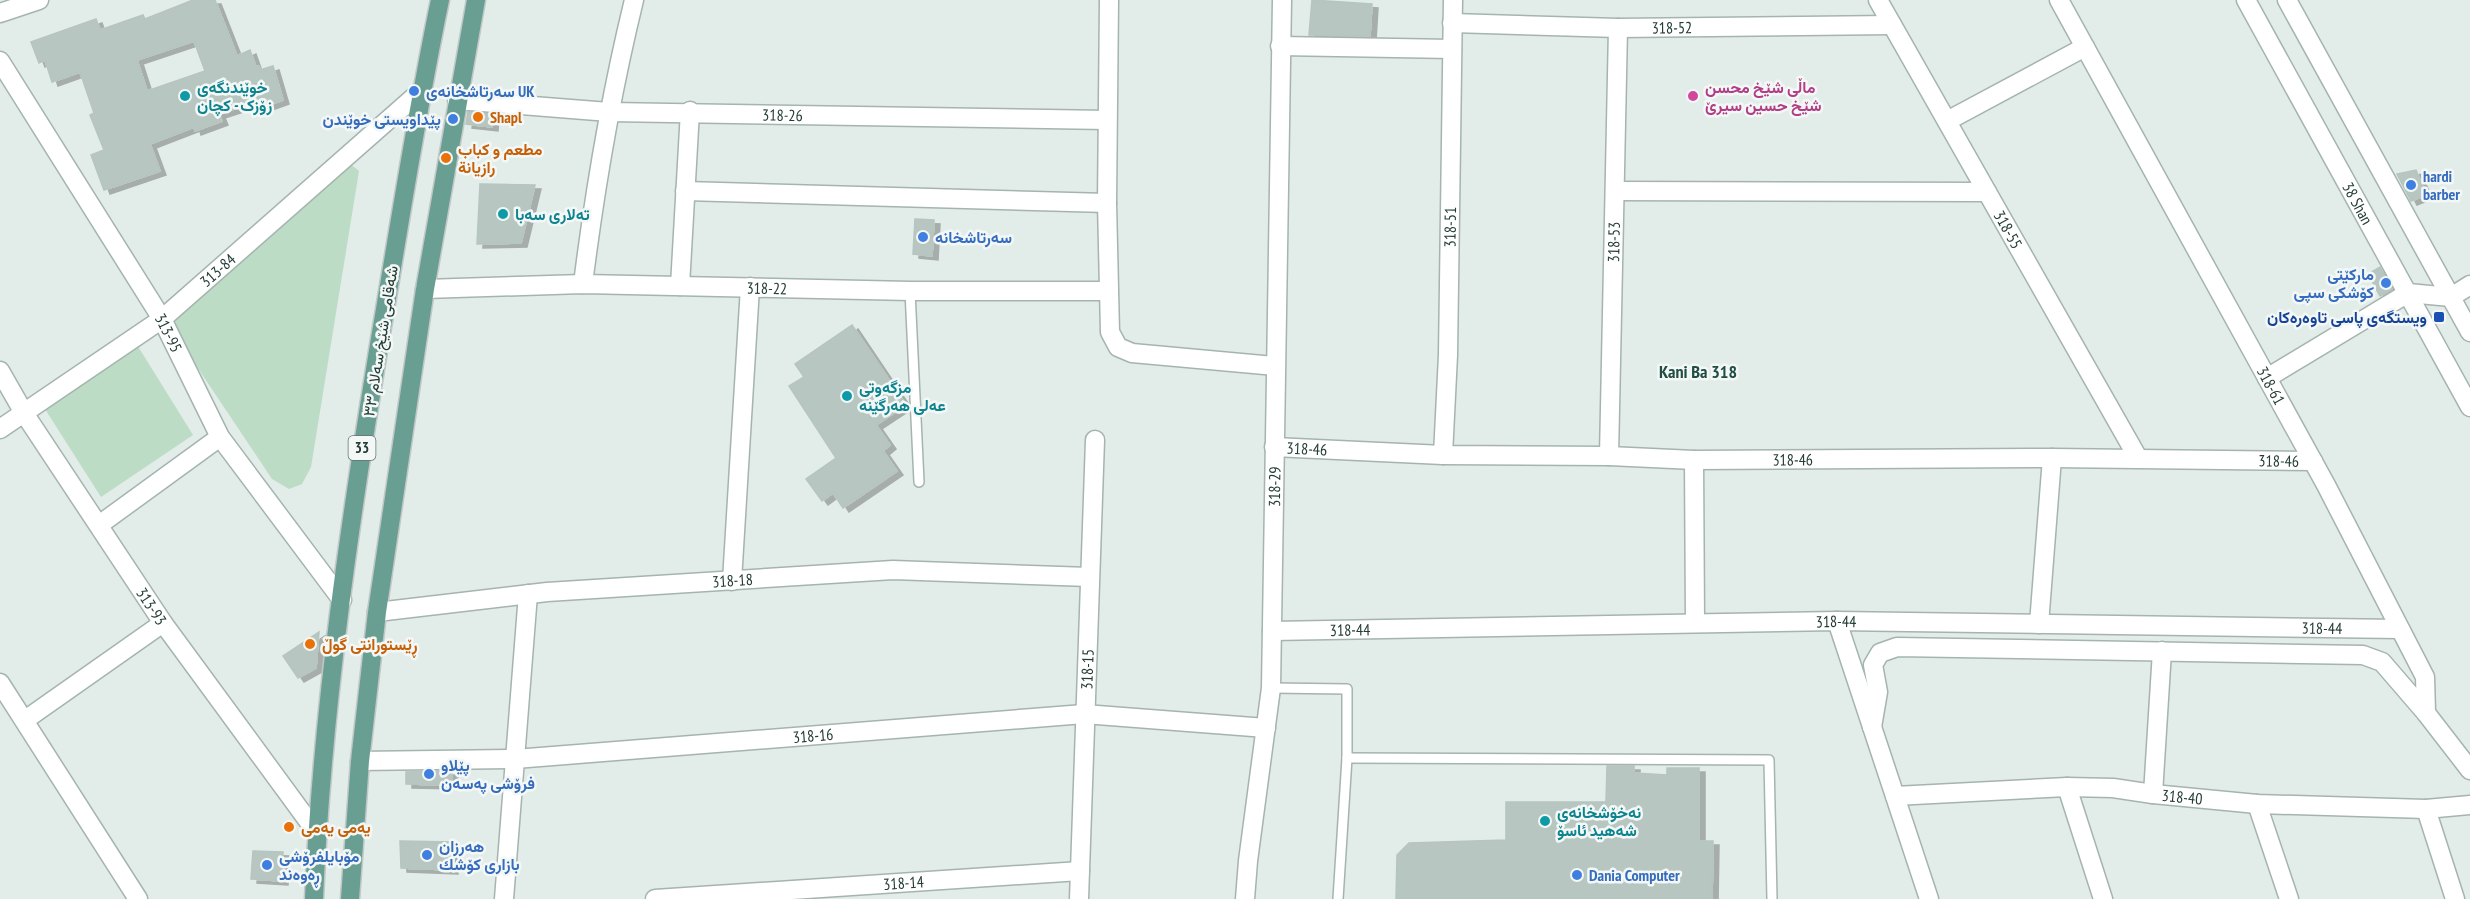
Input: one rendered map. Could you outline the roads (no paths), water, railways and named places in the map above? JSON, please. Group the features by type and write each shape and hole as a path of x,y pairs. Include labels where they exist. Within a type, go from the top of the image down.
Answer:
{"main road":[{"name":"شەقامی شێخ سەلام ٣٣","path":"314,899 317,832 342,600 361,455 421,92 440,0"},
{"name":"33","path":"350,899 360,760 377,612 426,289 476,0"}],"street":[{"path":"0,13 39,0"},
{"path":"583,284 596,183 634,0"},
{"path":"1109,0 1107,203 1110,332 1118,347 1132,353 1275,366"},
{"name":"318-29","path":"1245,899 1271,688 1282,0"},
{"name":"318-51","path":"1443,455 1448,355 1452,0"},
{"name":"318-55","path":"1878,0 2138,458"},
{"name":"318-61","path":"2059,0 2313,461 2425,677 2426,713"},
{"name":"38 Shan","path":"2246,0 2470,407"},
{"path":"2287,0 2470,332"},
{"name":"318-52","path":"1452,22 1618,28 1892,25"},
{"name":"318-53","path":"1609,456 1618,28"},
{"path":"1280,46 1452,49"},
{"path":"1947,121 2085,46"},
{"name":"313-95","path":"0,61 162,319 220,437 342,600"},
{"name":"313-84","path":"0,429 162,319 421,92"},
{"name":"318-26","path":"457,100 609,112 690,111 1107,120"},
{"path":"680,286 690,111"},
{"path":"685,191 1107,203"},
{"path":"1615,191 1987,192"},
{"name":"318-22","path":"426,289 583,284 910,291 1108,291"},
{"path":"2267,378 2408,293 2451,297 2470,285"},
{"path":"732,581 750,287"},
{"name":"313-93","path":"0,371 24,413 163,623 317,832"},
{"path":"99,525 220,437"},
{"name":"318-15","path":"1079,899 1095,440"},
{"name":"318-46","path":"1274,447 1443,455 1609,456 1694,460 2138,458 2313,461"},
{"path":"2039,624 2052,458"},
{"path":"1694,460 1695,622"},
{"name":"318-18","path":"377,612 528,594 893,570 1089,577"},
{"path":"504,899 528,594"},
{"path":"1837,621 1929,899"},
{"name":"318-44","path":"1272,631 1837,621 2400,629"},
{"path":"25,720 163,623"},
{"path":"1872,727 1878,692 1873,665 1880,653 1897,647 2364,655 2382,662 2469,765"},
{"path":"2153,794 2162,651"},
{"path":"0,683 138,899"},
{"name":"318-16","path":"360,760 515,759 1084,714 1266,728"},
{"path":"2067,787 2103,899"},
{"name":"318-40","path":"1895,796 2067,787 2114,788 2257,804 2426,809 2470,805"},
{"path":"2257,804 2289,899"},
{"path":"2426,809 2455,899"},
{"name":"318-14","path":"655,899 1080,871"}],"lane":[{"path":"910,291 919,482"},
{"path":"1271,688 1347,689 1347,758 1338,899"},
{"path":"1347,758 1769,760 1772,899"}],"place":[{"name":"سەرتاشخانەی UK","path":"414,91"},
{"name":"خوێندنگەی زۆزک - کچان","path":"185,96"},
{"name":"ماڵی شێخ محسن شێخ حسین سیرێ","path":"1693,96"},
{"name":"Shapl","path":"478,117"},
{"name":"پێداویستی خوێندن","path":"453,119"},
{"name":"مطعم و كباب رازيانة","path":"446,158"},
{"name":"hardi barber","path":"2411,185"},
{"name":"تەلاری سەبا","path":"503,214"},
{"name":"سەرتاشخانە","path":"923,237"},
{"name":"مارکێتی کۆشکی سپی","path":"2386,283"},
{"name":"ویستگەی پاسی تاوەرەکان","path":"2439,317"},
{"name":"مزگەوتی عەلی هەرگێنە","path":"847,396"},
{"name":"ڕێستورانتی گوڵ","path":"310,644"},
{"name":"پێلاو فرۆشی پەسەن","path":"429,774"},
{"name":"نەخۆشخانەی شەهید ئاسۆ","path":"1545,821"},
{"name":"یەمی یەمی","path":"289,827"},
{"name":"هەرزان بازاری کۆشك","path":"427,855"},
{"name":"مۆبایلفرۆشی ڕەوەند","path":"267,865"},
{"name":"Dania Computer","path":"1577,875"}],"district":[{"name":"Kani Ba 318","path":"1698,372"}]}
